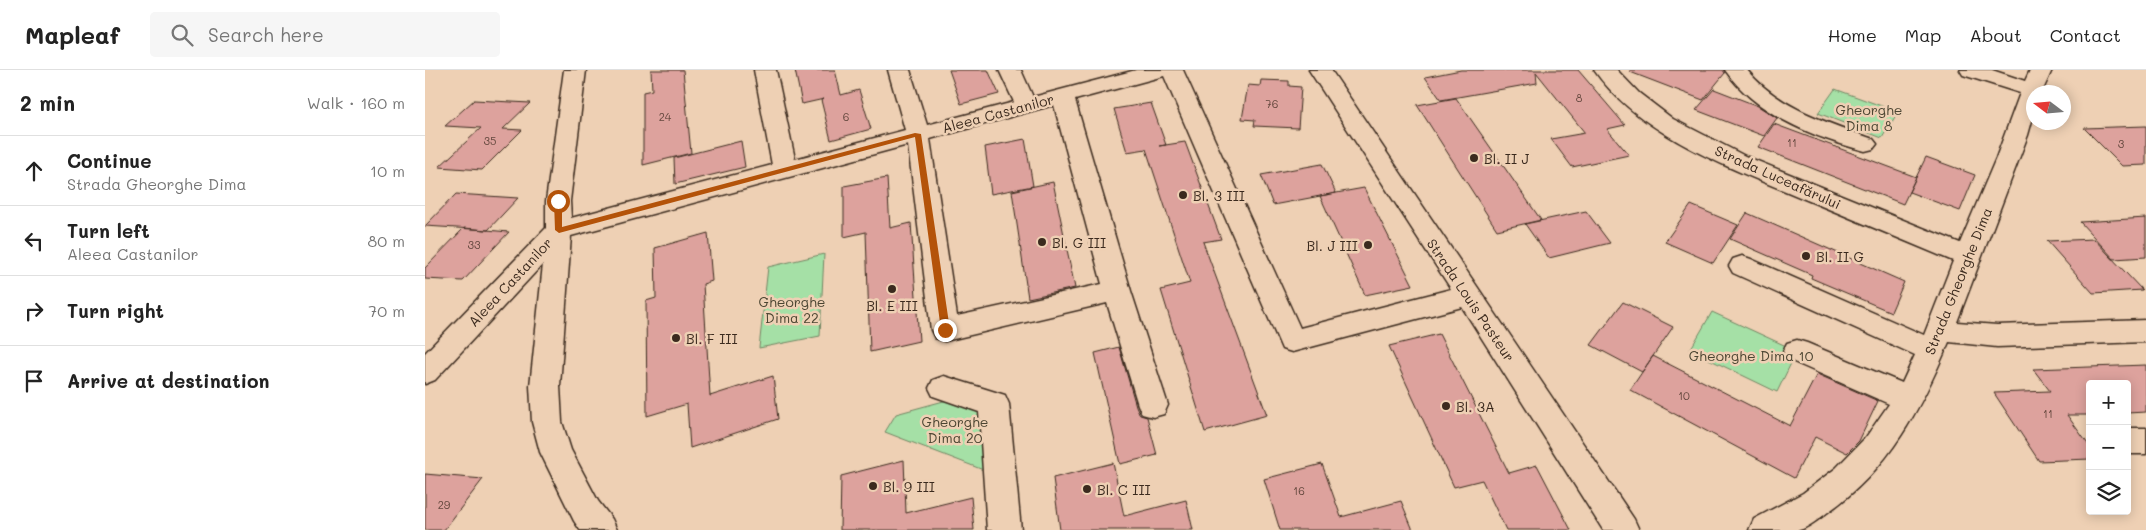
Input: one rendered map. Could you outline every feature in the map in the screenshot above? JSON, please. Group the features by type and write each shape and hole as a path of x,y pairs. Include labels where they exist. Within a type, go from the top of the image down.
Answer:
{"street":[{"path":"575,70 558,201 559,230 545,386 547,422 556,452 586,511 599,530"},
{"path":"765,70 785,170"},
{"path":"899,70 918,134 945,330 1117,291"},
{"path":"1011,70 1026,105"},
{"name":"Aleea Castanilor","path":"425,372 559,230 1161,70"},
{"path":"1172,70 1292,340 1468,296"},
{"name":"Strada Louis Pasteur","path":"1320,70 1468,296 1492,329 1622,530"},
{"name":"Strada Luceafărului","path":"1605,70 1631,98 1665,124 1737,161 1968,257"},
{"path":"1736,70 1754,91 1800,119 1865,144"},
{"name":"Strada Gheorghe Dima","path":"1766,530 1817,502 1856,470 1886,435 1909,399 1937,339 2036,80 1971,70"},
{"path":"1063,96 1117,291 1153,406"},
{"path":"1742,266 1937,339 1951,332 1997,336 2146,331"},
{"path":"1797,351 1909,399"},
{"path":"945,388 994,404 1004,530"},
{"path":"2131,441 2146,441"}],"green space":[{"name":"Gheorghe Dima 8","path":"1835,89 1898,112 1882,138 1818,113"},
{"name":"Gheorghe Dima 22","path":"824,254 820,336 759,348 768,267"},
{"name":"Gheorghe Dima 10","path":"1712,312 1797,351 1777,392 1690,350"},
{"name":"Gheorghe Dima 20","path":"951,399 984,409 986,471 885,432 896,414"}],"building":[{"path":"651,70 683,70 691,153 643,165 643,92 652,90"},
{"path":"795,70 835,70 841,95 859,90 871,129 831,140 821,100 824,99 802,104"},
{"path":"949,70 988,70 999,94 961,104"},
{"path":"1461,70 1578,70 1625,125 1607,129 1629,155 1572,167 1551,139 1585,133 1536,72 1537,83 1441,100 1425,77"},
{"path":"1630,70 1723,70 1725,73 1703,100 1630,72"},
{"path":"1261,80 1289,81 1289,86 1301,87 1298,128 1254,126 1255,120 1242,119 1248,85 1260,86"},
{"path":"1714,89 1758,106 1777,118 1764,136 1696,110"},
{"name":"Bl. II J","path":"1456,98 1541,220 1497,230 1417,105"},
{"path":"474,100 530,103 503,129 522,130 482,170 439,167 481,128 445,126"},
{"path":"1151,103 1166,145 1185,142 1221,239 1203,242 1267,415 1205,432 1161,290 1190,283 1146,149 1127,152 1114,109"},
{"path":"1774,124 1916,177 1903,204 1758,147"},
{"path":"2146,126 2146,165 2122,166 2084,128"},
{"path":"1025,139 1033,186 991,194 985,147"},
{"path":"741,141 745,167 675,184 674,158"},
{"path":"1926,157 1975,175 1960,211 1909,192"},
{"path":"1322,164 1336,193 1273,205 1261,175"},
{"name":"Bl. E III","path":"887,178 890,228 911,223 919,341 870,352 866,232 844,237 844,186"},
{"name":"Bl. G III","path":"1053,182 1075,288 1028,298 1012,191"},
{"name":"Bl. J III","path":"1364,188 1413,285 1365,295 1320,196"},
{"path":"456,194 518,198 488,230 425,226"},
{"path":"1691,205 1738,225 1713,263 1665,242"},
{"path":"1586,211 1610,243 1549,258 1525,224"},
{"name":"Bl. II G","path":"1747,213 1904,282 1891,312 1811,278 1812,275 1730,239"},
{"path":"2146,218 2146,257 2114,259 2080,222"},
{"path":"464,228 509,232 463,281 425,279 425,268"},
{"name":"Bl. F III","path":"708,233 712,281 703,284 710,396 773,376 778,419 690,448 687,404 647,416 646,301 656,298 655,248"},
{"path":"2094,239 2142,290 2093,293 2047,241"},
{"path":"1623,302 1673,327 1642,372 1591,345"},
{"name":"Bl. 3A","path":"1439,334 1509,473 1537,465 1571,530 1506,530 1482,480 1454,487 1389,346"},
{"path":"1119,347 1136,406 1140,415 1147,417 1157,455 1120,464 1095,353"},
{"path":"1653,356 1790,426 1817,374 1878,401 1859,441 1847,453 1815,437 1794,478 1630,390"},
{"path":"2146,365 2146,412 2131,413 2131,380 2086,380 2086,415 2067,415 2086,441 2086,459 2039,461 1994,393 2050,391 2033,369"},
{"name":"Bl. 9 III","path":"904,460 906,513 971,497 974,530 840,530 841,476"},
{"name":"Bl. C III","path":"1113,463 1124,516 1186,500 1193,530 1060,530 1053,478"},
{"path":"1322,464 1341,517 1401,501 1413,530 1280,530 1264,479"},
{"path":"425,474 483,479 444,530 425,530"}],"place":[{"name":"Bl. II J","path":"1474,158"},
{"name":"Bl. 3 III","path":"1183,195"},
{"name":"Bl. G III","path":"1042,242"},
{"name":"Bl. J III","path":"1368,245"},
{"name":"Bl. II G","path":"1806,256"},
{"name":"Bl. E III","path":"892,289"},
{"name":"Bl. F III","path":"676,338"},
{"name":"Bl. 3A","path":"1446,406"},
{"name":"Bl. 9 III","path":"873,486"},
{"name":"Bl. C III","path":"1087,489"}],"route":[{"path":"558,201 559,230 918,134 945,330"}]}
